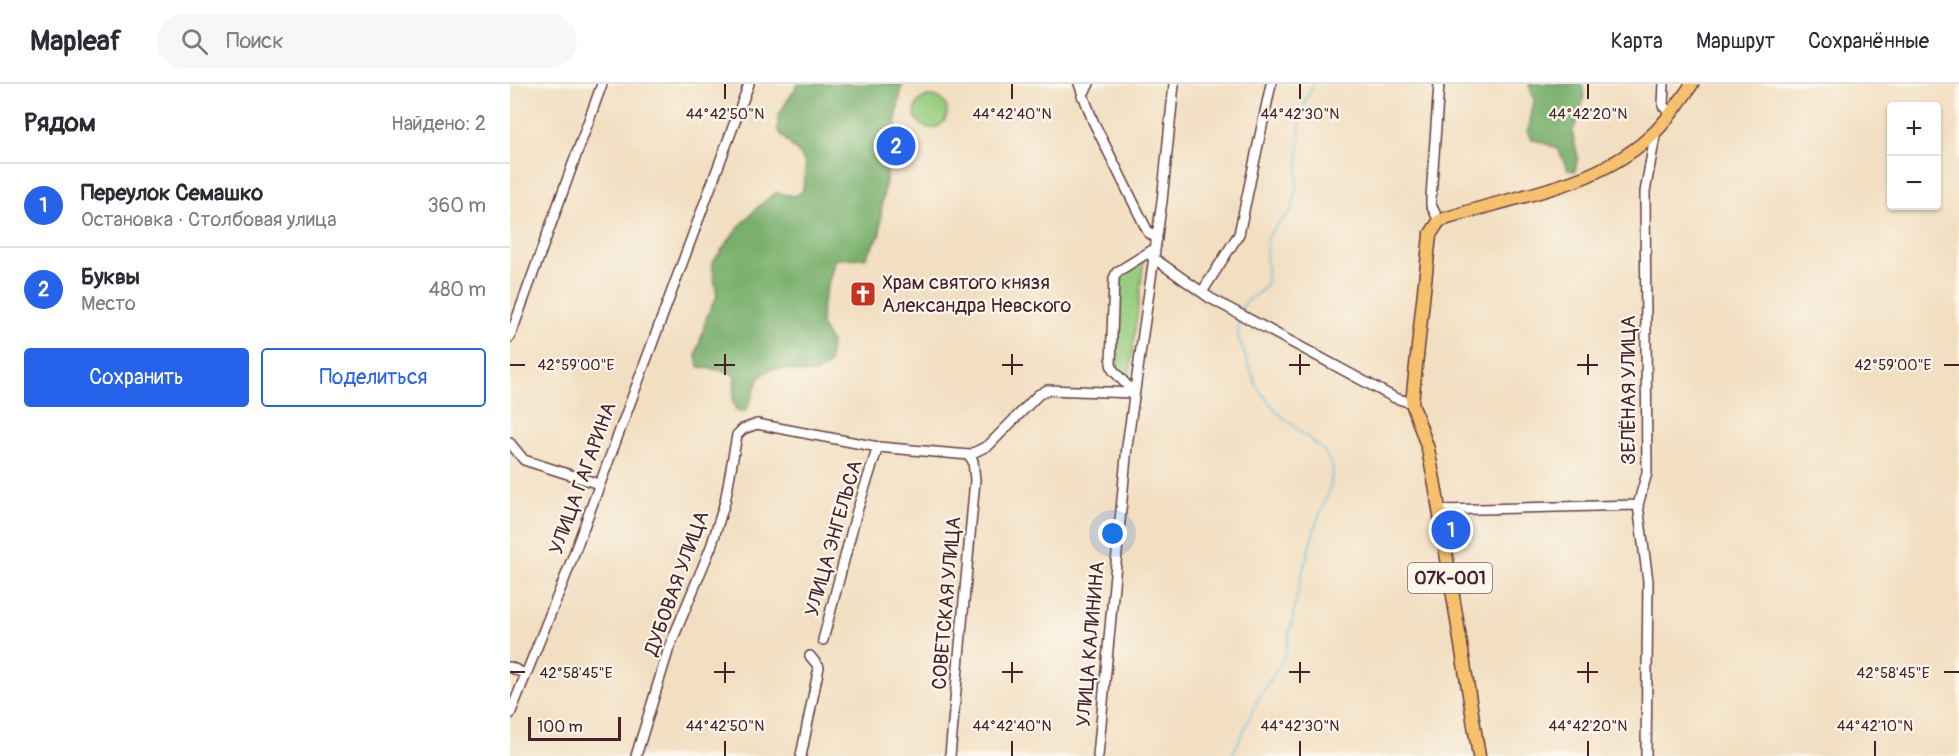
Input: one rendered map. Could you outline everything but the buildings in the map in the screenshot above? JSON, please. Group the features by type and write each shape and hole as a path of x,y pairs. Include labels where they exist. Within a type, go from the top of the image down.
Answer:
{"main road":[{"path":"1439,221 1564,185 1605,168 1656,131 1692,84"},
{"name":"07К-001","path":"1439,221 1433,227 1427,252 1412,403 1428,449 1479,756"}],"street":[{"path":"510,337 602,84"},
{"name":"УЛИЦА ГАГАРИНА","path":"510,714 566,575 749,84"},
{"path":"1079,84 1148,232 1157,239"},
{"path":"1083,96 1089,84"},
{"name":"УЛИЦА КАЛИНИНА","path":"1098,756 1110,602 1134,393 1153,253 1157,239 1174,84"},
{"path":"1202,292 1239,234 1271,84"},
{"path":"1439,221 1431,206 1431,197 1440,84"},
{"path":"1664,84 1663,106 1672,112"},
{"name":"ЗЕЛЁНАЯ УЛИЦА","path":"1646,756 1648,581 1638,505 1647,473 1645,192 1656,131"},
{"path":"1134,393 1113,370 1111,364 1114,278 1117,272 1153,253 1202,292 1231,309 1395,398 1412,403"},
{"path":"878,447 969,455 989,445 1038,395 1047,390 1134,393"},
{"name":"ДУБОВАЯ УЛИЦА","path":"636,756 669,648 711,547 725,502 738,435 757,423 878,447"},
{"path":"510,443 524,460 599,484"},
{"name":"УЛИЦА ЭНГЕЛЬСА","path":"823,640 857,511 878,447"},
{"name":"СОВЕТСКАЯ УЛИЦА","path":"950,756 975,480 973,461 969,455"},
{"path":"1439,510 1638,505"},
{"path":"801,756 819,667 810,656"},
{"path":"510,667 525,674"}],"green space":[{"path":"798,84 902,84 882,203 880,235 865,258 835,259 822,306 821,325 831,343 829,365 814,373 783,369 766,372 758,381 748,408 744,412 736,410 733,401 735,376 726,371 698,366 696,356 707,316 717,296 712,264 741,226 766,200 776,193 795,196 802,192 805,178 804,162 778,130 778,116"},
{"path":"1529,84 1582,84 1584,95 1579,118 1572,132 1578,157 1575,171 1568,170 1557,148 1532,139 1528,133 1534,101"},
{"path":"931,96 942,101 947,112 942,123 931,128 920,123 915,112 920,101"},
{"path":"1142,258 1144,259 1129,379 1126,379 1117,369 1121,276"}],"waterway":[{"path":"1241,310 1243,305 1264,288 1267,278 1267,240 1272,230 1293,206 1296,195 1300,126 1305,103 1313,84"},
{"path":"1232,756 1259,697 1284,659 1301,578 1316,524 1330,488 1333,469 1324,451 1277,412 1257,387 1238,337 1239,317"}],"place":[{"name":"Буквы","path":"896,146"},
{"name":"Храм святого князя Александра Невского","path":"863,294"},
{"name":"Переулок Семашко","path":"1451,530"}]}
